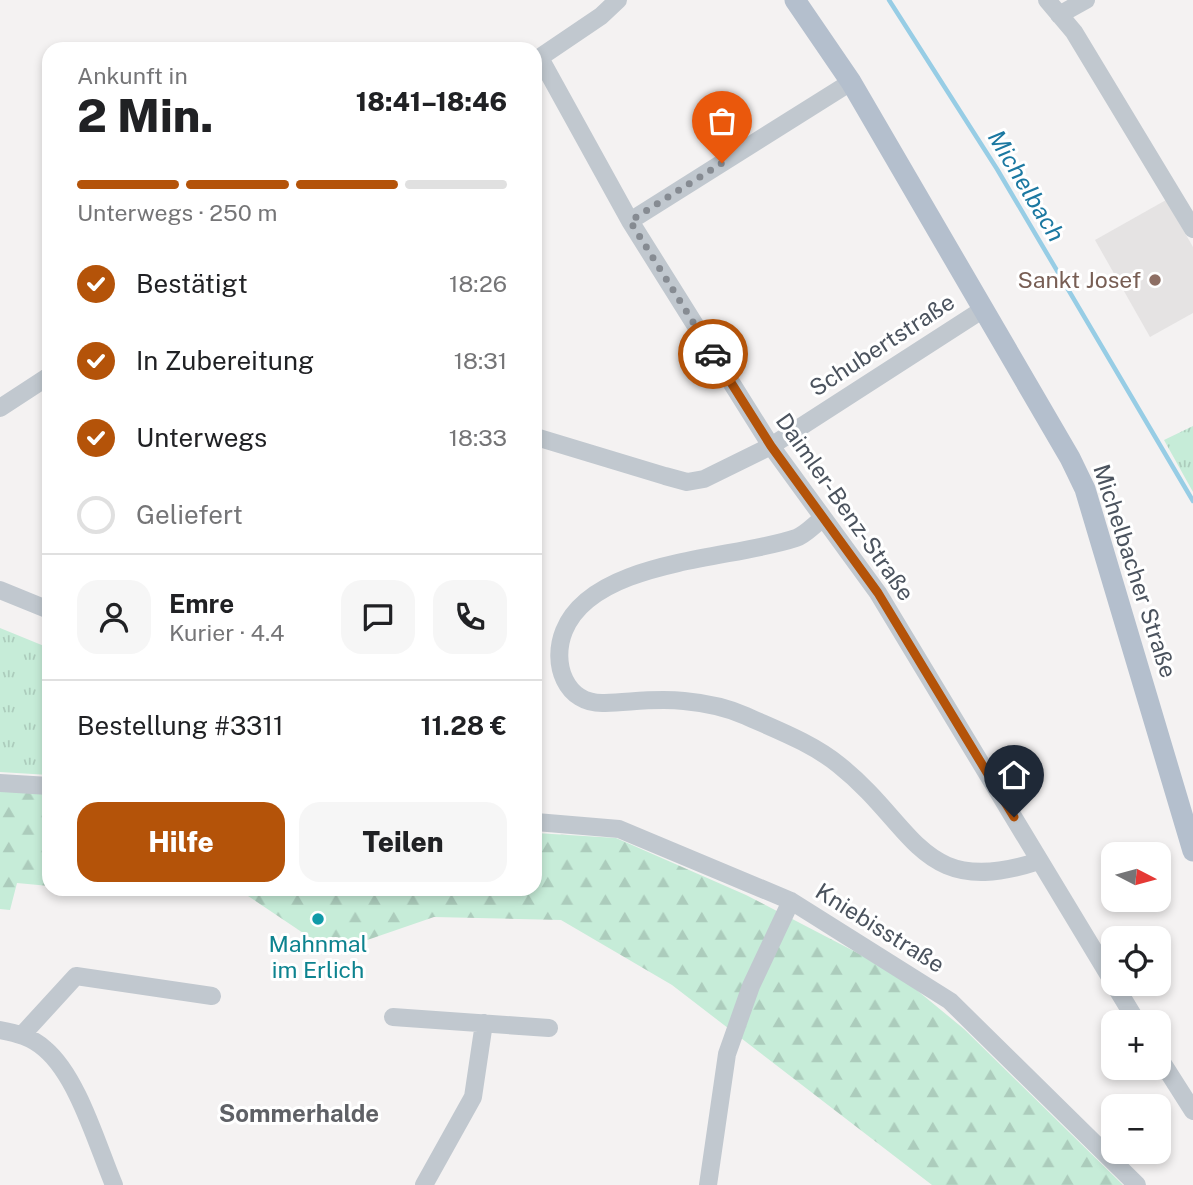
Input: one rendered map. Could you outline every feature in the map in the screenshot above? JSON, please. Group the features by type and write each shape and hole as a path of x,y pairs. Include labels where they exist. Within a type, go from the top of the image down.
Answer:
{"main road":[{"name":"Michelbacher Straße","path":"795,0 850,82 1085,489 1193,851"}],"street":[{"path":"542,56 601,16 618,0"},
{"path":"1046,0 1080,43 1193,229"},
{"path":"1059,15 1086,0"},
{"name":"Daimler-Benz-Straße","path":"542,66 630,221 771,446 878,593 1101,963"},
{"path":"630,221 850,82"},
{"name":"Schubertstraße","path":"542,439 687,482 704,479 771,446 982,310"},
{"path":"0,408 42,381"},
{"path":"822,519 799,537 646,573 599,591 578,608 563,634 558,662 562,678 582,698 591,701 604,704 637,699 685,701 723,707 789,735 837,763 870,792 936,862 957,872 996,872 1038,861"},
{"path":"0,590 42,607"},
{"path":"0,783 42,786"},
{"name":"Kniebisstraße","path":"542,823 619,829 791,901 950,1001 1137,1185"},
{"path":"708,1185 727,1054 751,986 791,901"},
{"path":"22,1035 76,976 212,996"},
{"path":"393,1017 549,1028"},
{"path":"424,1185 473,1097 478,1081 484,1023"},
{"path":"0,1030 22,1035 44,1047 60,1064 114,1185"},
{"path":"1171,1076 1193,1111"}],"shaded area":[{"name":"Sankt Josef","path":"1166,200 1193,247 1193,313 1150,337 1095,240"}],"green space":[{"path":"1193,426 1193,492 1164,440"},
{"path":"0,628 42,645 42,775 0,772"},
{"path":"0,791 42,791 42,885 17,883 10,910 0,909"},
{"path":"542,833 616,838 746,895 896,973 964,1029 1123,1185 932,1185 672,985 561,920 434,917 344,948 321,945 248,896 542,896"}],"waterway":[{"name":"Michelbach","path":"889,0 997,169 1193,501"}],"way so far":[{"path":"713,354 630,221 722,163"}],"place":[{"name":"Sankt Josef","path":"1155,280"},
{"name":"Mahnmal im Erlich","path":"318,919"}],"district":[{"name":"Sommerhalde","path":"299,1114"}],"route":[{"path":"713,354 771,446 878,593 1014,817"}]}
